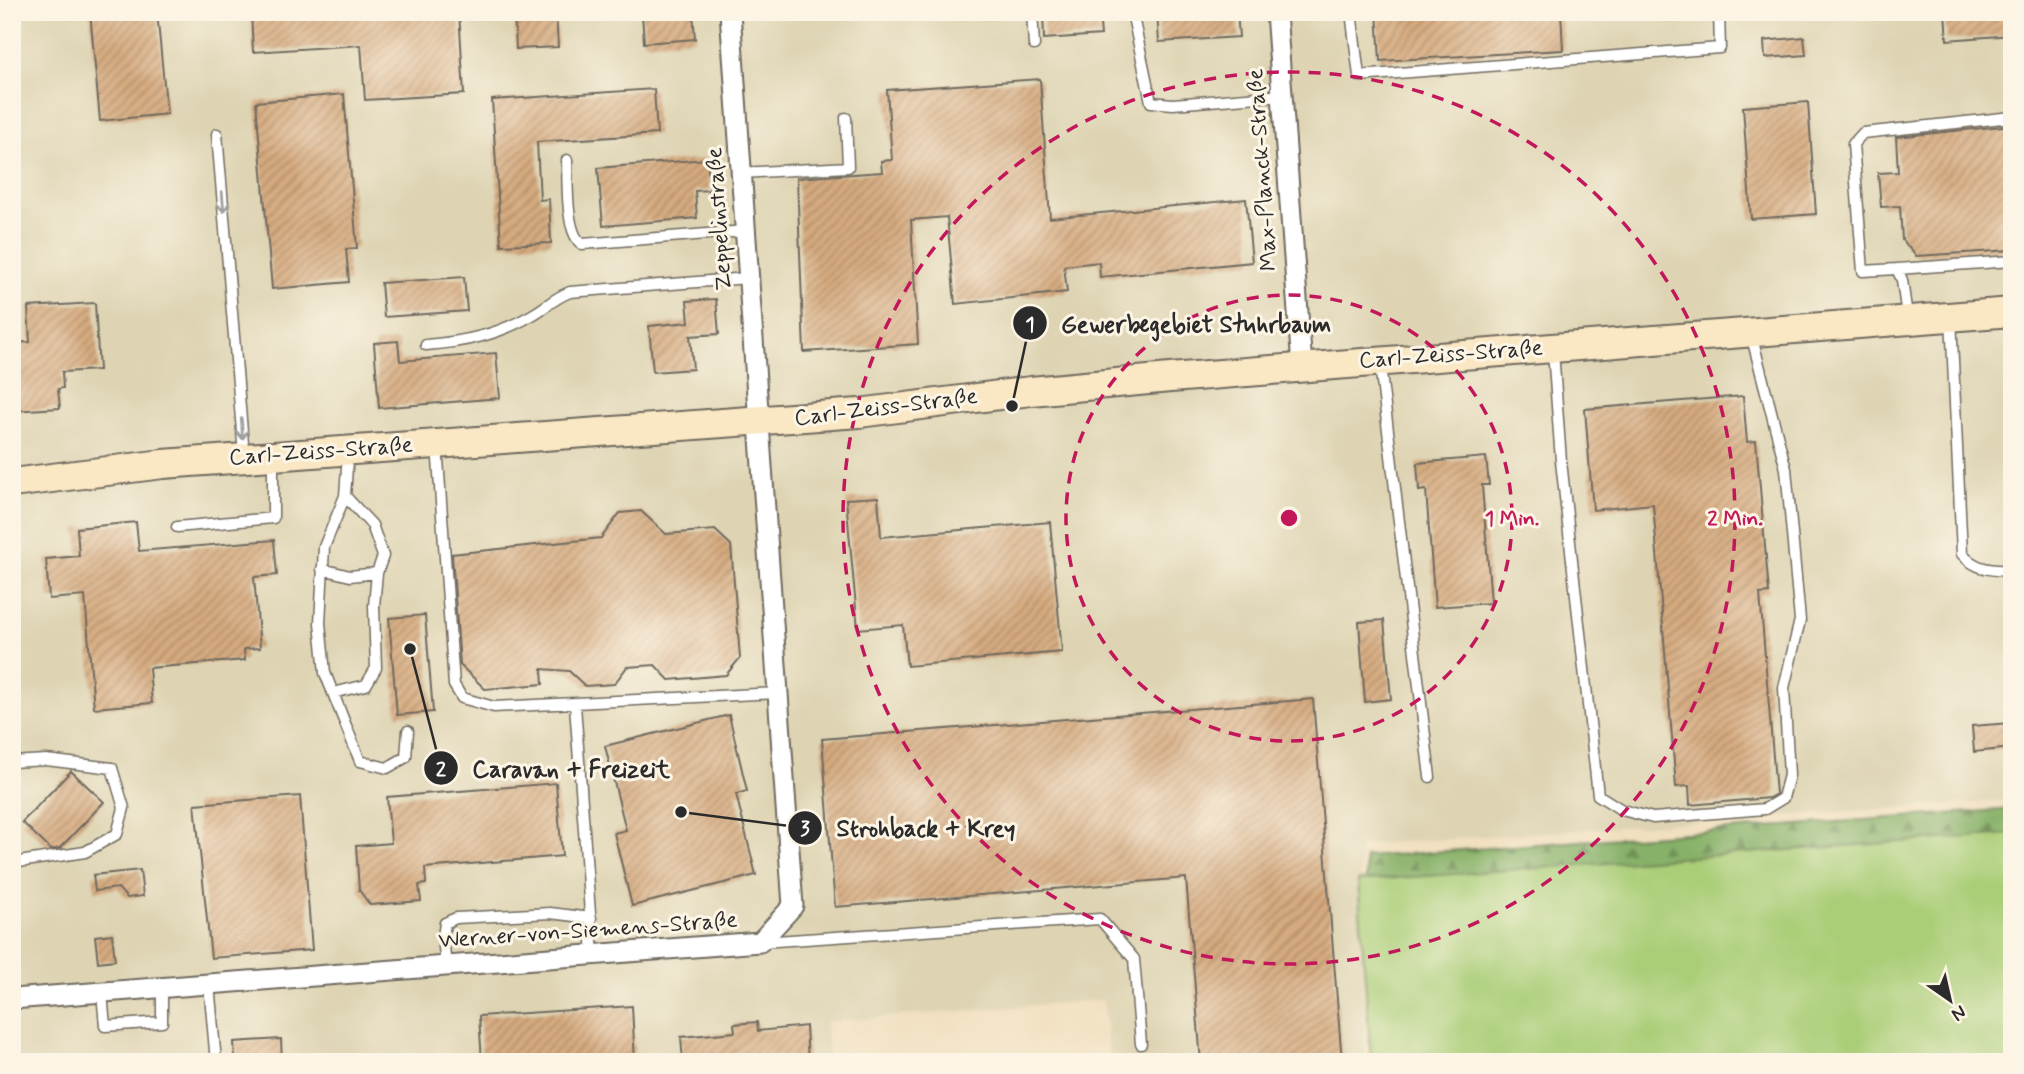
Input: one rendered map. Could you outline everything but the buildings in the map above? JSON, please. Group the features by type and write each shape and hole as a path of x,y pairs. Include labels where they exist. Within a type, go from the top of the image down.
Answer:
{"main road":[{"name":"Carl-Zeiss-Straße","path":"12,483 244,457 758,422 859,413 1031,391 1302,367 2012,312"}],"street":[{"name":"Zeppelinstraße","path":"730,12 758,422"},
{"name":"Max-Planck-Straße","path":"1276,12 1302,367"},
{"name":"Werner-von-Siemens-Straße","path":"12,999 760,942 793,906 758,422"}],"lane":[{"path":"1032,12 1034,45"},
{"path":"1132,12 1151,102 1173,104 1282,95"},
{"path":"1351,12 1359,76 1720,48 1719,12"},
{"path":"2012,117 1863,133 1853,144 1863,271 2012,261"},
{"path":"741,173 848,167 846,118"},
{"path":"217,134 244,457"},
{"path":"567,160 571,228 576,239 582,244 745,231"},
{"path":"1898,270 1908,320"},
{"path":"426,345 483,338 533,315 548,302 570,292 748,278"},
{"path":"1951,317 1962,554 1970,564 1984,569 2012,571"},
{"path":"1553,347 1560,461 1598,795 1622,810 1653,818 1691,816 1765,809 1783,798 1789,775 1784,688 1800,620 1786,468 1750,332"},
{"path":"1380,361 1430,778"},
{"path":"437,444 454,685 462,698 494,707 777,693"},
{"path":"349,449 345,496 331,524 322,569 320,623 325,673 360,761 387,768 406,757 408,731"},
{"path":"177,527 273,518 272,455"},
{"path":"333,693 366,685 376,668 374,606 377,573 383,556 372,526 345,496"},
{"path":"322,569 350,576 377,573"},
{"path":"575,705 591,895 593,955"},
{"path":"12,762 46,760 112,768 124,808 117,834 85,852 12,863"},
{"path":"446,966 443,937 445,923 456,918 551,913 590,918"},
{"path":"760,942 1100,919 1134,959 1141,1044"},
{"path":"209,984 216,1062"},
{"path":"102,993 105,1026 162,1022 162,988"}],"shaded area":[{"path":"12,12 2012,12 2012,800 1360,845 1365,1062 1110,1062 1103,1000 826,1022 828,1062 12,1062"}],"green space":[{"path":"2012,809 2012,869 1376,1062 1365,857"},
{"path":"2012,834 2012,1062 1371,1062 1358,881"}],"place":[{"name":"Gewerbegebiet Stuhrbaum","path":"1012,406"},
{"name":"Caravan + Freizeit","path":"410,649"},
{"name":"Strohback + Krey","path":"681,812"}]}
